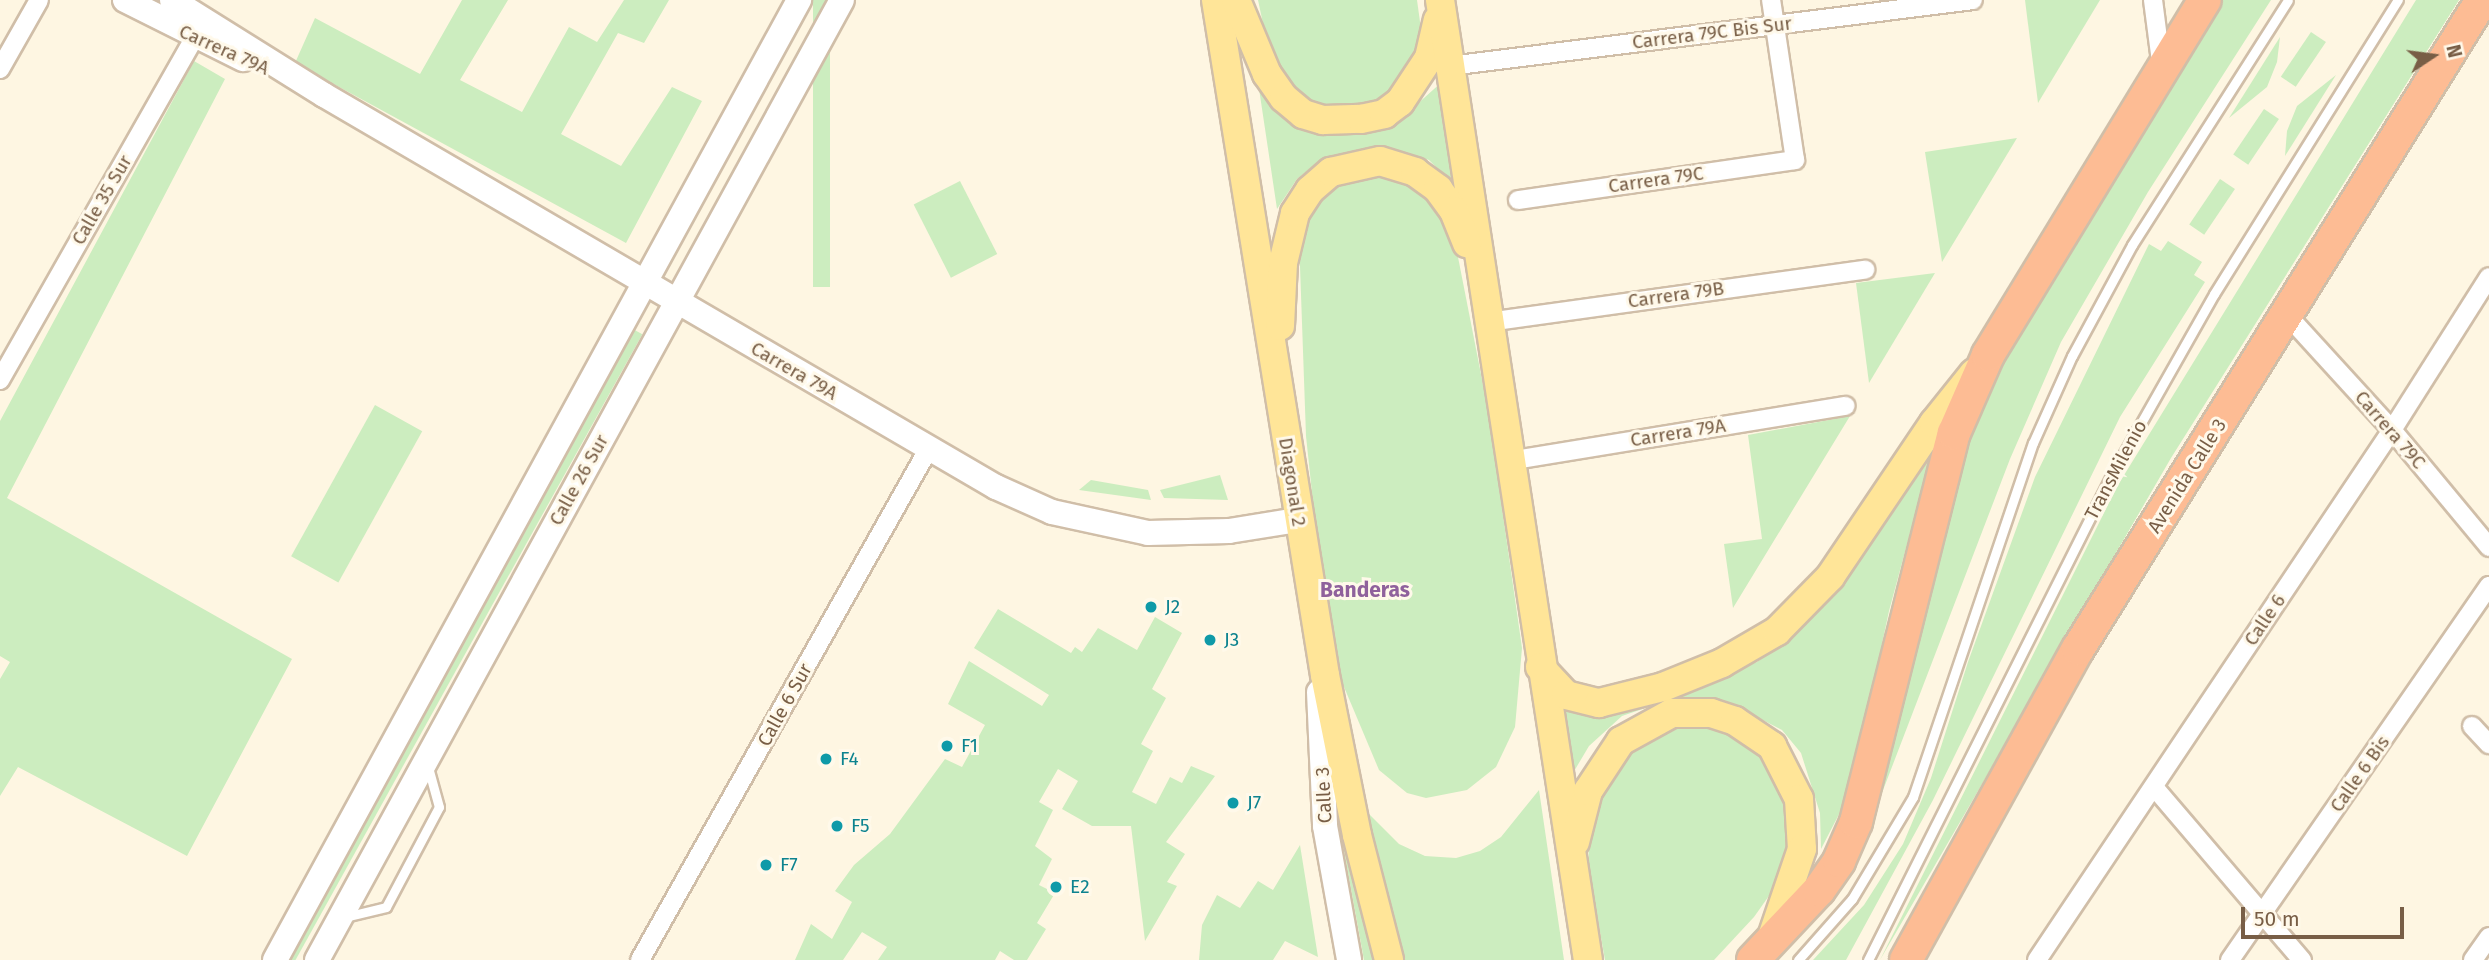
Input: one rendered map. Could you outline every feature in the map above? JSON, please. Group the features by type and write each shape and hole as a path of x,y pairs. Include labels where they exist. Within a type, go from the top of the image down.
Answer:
{"highway":[{"path":"1761,953 1819,890 1839,861 1856,822 1954,433 1988,355 2205,0"},
{"name":"Avenida Calle 3","path":"1906,960 2071,661 2288,316 2482,0"}],"main road":[{"name":"Carrera 79A","path":"125,0 200,28 324,95 928,450 1052,512 1109,527 1196,534 1298,520"},
{"name":"Carrera 79A","path":"172,0 200,28"},
{"name":"Calle 26 Sur","path":"275,960 799,0"},
{"name":"Calle 26 Sur","path":"317,960 842,0"},
{"name":"Diagonal 2","path":"1216,0 1317,628 1357,835 1389,960"},
{"path":"1236,0 1266,74 1284,99 1303,114 1339,121 1384,114 1400,102 1429,58 1440,2"},
{"path":"1440,2 1540,667 1588,960"},
{"path":"1278,393 1280,301 1290,231 1302,200 1331,172 1380,161 1415,172 1438,189 1454,211 1486,309"},
{"path":"1540,667 1566,695 1599,703 1663,687 1722,663 1777,631 1830,577 1934,423 1988,355"},
{"name":"Calle 3","path":"1317,628 1325,826 1349,960"},
{"path":"1572,862 1588,791 1622,741 1672,713 1711,713 1735,721 1772,746 1799,799 1803,821 1795,877 1761,953"}],"street":[{"path":"0,69 39,0"},
{"path":"1771,0 1775,25"},
{"name":"Carrera 79C Bis Sur","path":"1450,66 1973,0"},
{"path":"2153,0 2162,69"},
{"name":"Carrera 79C","path":"1518,200 1795,160 1775,25"},
{"name":"Calle 35 Sur","path":"0,380 200,28"},
{"name":"Carrera 79B","path":"1486,309 1865,270"},
{"name":"Calle 6","path":"2037,960 2392,430 2489,276"},
{"name":"Carrera 79C","path":"2288,316 2392,430 2489,547"},
{"name":"Carrera 79A","path":"1509,461 1846,406"},
{"name":"Calle 6 Sur","path":"640,960 928,450"},
{"name":"Calle 6 Bis","path":"2230,960 2489,586"},
{"path":"2472,726 2489,744"},
{"path":"2154,787 2302,960"},
{"path":"2473,960 2489,937"}],"lane":[{"path":"1798,960 1852,899 1913,797 2034,443 2072,356 2132,245 2288,0"},
{"name":"TransMilenio","path":"1868,960 2111,476 2214,294 2398,0"},
{"path":"340,918 386,907 439,807 426,760"}],"green space":[{"path":"462,0 508,0 460,80 522,112 569,27 597,42 624,0 669,0 644,43 618,33 561,134 621,166 672,87 702,101 626,243 295,63 315,18 420,74"},
{"path":"813,0 830,0 830,287 813,287"},
{"path":"1258,0 1417,0 1421,29 1416,53 1390,94 1369,107 1338,111 1308,102 1288,85 1269,52"},
{"path":"2025,0 2100,0 2038,103"},
{"path":"2219,0 2271,0 2148,192 2061,342 2010,459 1867,832 1918,648 1966,449 2030,306"},
{"path":"2416,0 2459,0 2171,458 1880,960 2118,485"},
{"path":"2311,32 2326,42 2296,87 2281,77"},
{"path":"2280,37 2277,62 2267,87 2229,118"},
{"path":"194,61 225,79 7,498 292,659 187,856 18,767 0,796 0,679 10,662 0,656 0,421"},
{"path":"2336,75 2285,156 2287,131 2297,106"},
{"path":"1443,81 1458,189 1429,160 1379,145 1323,158 1297,179 1277,209 1258,82 1272,102 1405,115"},
{"path":"2264,109 2279,119 2248,165 2233,155"},
{"path":"2017,138 1942,262 1925,152"},
{"path":"1376,174 1402,179 1443,209 1457,252 1488,410 1522,648 1515,727 1496,767 1467,790 1426,798 1407,793 1379,770 1336,668 1322,587 1306,436 1299,238 1313,200 1329,188"},
{"path":"2220,179 2235,189 2204,235 2189,225"},
{"path":"960,181 997,254 951,278 914,205"},
{"path":"2168,241 2202,262 2194,275 2205,282 2120,417 1933,800 1846,960 1813,960 1864,905 1903,844 1931,778 1968,662 2035,477 2149,244 2161,251"},
{"path":"1935,273 1869,383 1856,283"},
{"path":"631,328 642,334 296,960 282,957"},
{"path":"375,405 422,431 338,582 291,556"},
{"path":"1850,416 1733,608 1724,544 1762,539 1748,435"},
{"path":"1933,448 1889,611 1850,793 1821,849 1820,813 1801,753 1782,730 1730,703 1706,698 1666,701 1622,716 1589,746 1570,778 1559,708 1599,715 1705,684 1757,662 1792,637 1822,605 1860,557"},
{"path":"1220,475 1228,500 1164,498 1160,490"},
{"path":"1091,480 1148,490 1151,500 1079,490"},
{"path":"998,609 1071,653 1075,647 1082,652 1098,628 1137,650 1155,617 1182,633 1152,689 1166,698 1141,744 1153,751 1132,792 1156,804 1170,777 1182,783 1191,766 1215,776 1166,842 1185,854 1167,882 1177,886 1145,941 1131,826 1092,826 1062,809 1078,781 1058,769 1039,802 1053,810 1035,846 1052,859 1039,885 1055,893 1037,923 1046,929 1027,960 1014,960 1000,951 995,960 878,960 887,947 862,932 843,960 795,960 811,924 832,939 852,902 835,891 854,865 890,834 945,759 962,767 985,725 948,704 969,661 1042,706 1049,695 974,648"},
{"path":"1685,726 1712,727 1742,738 1764,754 1791,806 1788,869 1754,917 1714,960 1605,960 1588,865 1590,826 1608,771 1621,753 1659,730"},
{"path":"1539,790 1564,960 1398,960 1358,803 1399,844 1425,856 1456,858 1480,851 1501,837"},
{"path":"1335,802 1376,960 1364,960"},
{"path":"1300,845 1318,957 1285,941 1273,960 1199,960 1202,925 1217,895 1240,908 1258,881 1273,890"}],"place":[{"name":"J2","path":"1151,607"},
{"name":"J3","path":"1210,640"},
{"name":"F1","path":"947,746"},
{"name":"F4","path":"826,759"},
{"name":"J7","path":"1233,803"},
{"name":"F5","path":"837,826"},
{"name":"F7","path":"766,865"},
{"name":"E2","path":"1056,887"}],"district":[{"name":"Banderas","path":"1365,590"}]}
